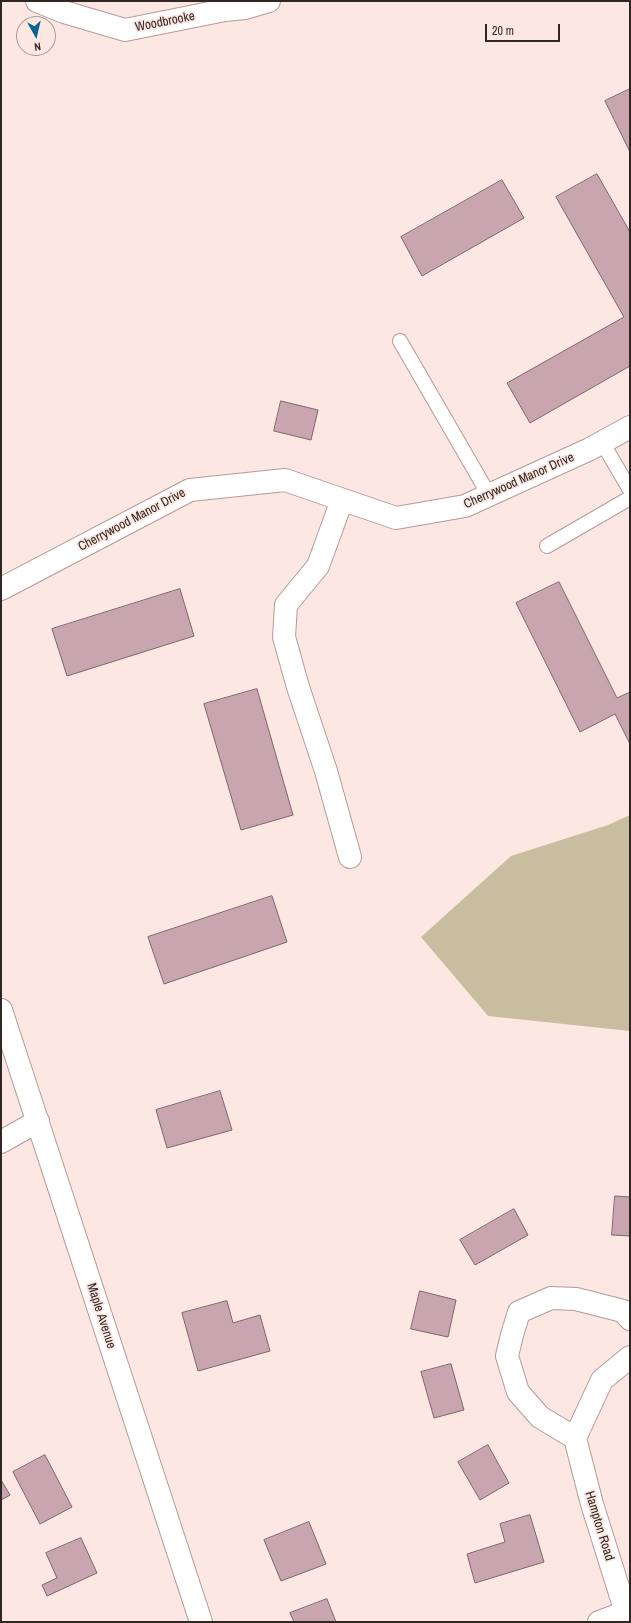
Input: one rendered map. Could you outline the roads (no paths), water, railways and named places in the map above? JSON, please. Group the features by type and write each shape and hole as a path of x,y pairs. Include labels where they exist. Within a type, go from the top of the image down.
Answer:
{"street":[{"name":"Woodbrooke","path":"37,1 64,12 125,30 224,6 245,8 269,1"},
{"name":"Cherrywood Manor Drive","path":"1,589 190,490 285,480 396,518 465,506 602,442 630,427"},
{"path":"342,500 318,566 286,605 284,637 298,686 326,771 350,857"},
{"name":"Maple Avenue","path":"1,1010 201,1622"},
{"path":"1,1142 38,1121"},
{"path":"630,1319 623,1311 576,1299 551,1298 519,1312 507,1356 518,1392 540,1416 575,1438 602,1380 630,1357"},
{"name":"Hampton Road","path":"575,1438 592,1504 628,1617 599,1622"}],"lane":[{"path":"400,341 488,495"},
{"path":"602,442 630,490"},
{"path":"547,546 630,498"}]}
